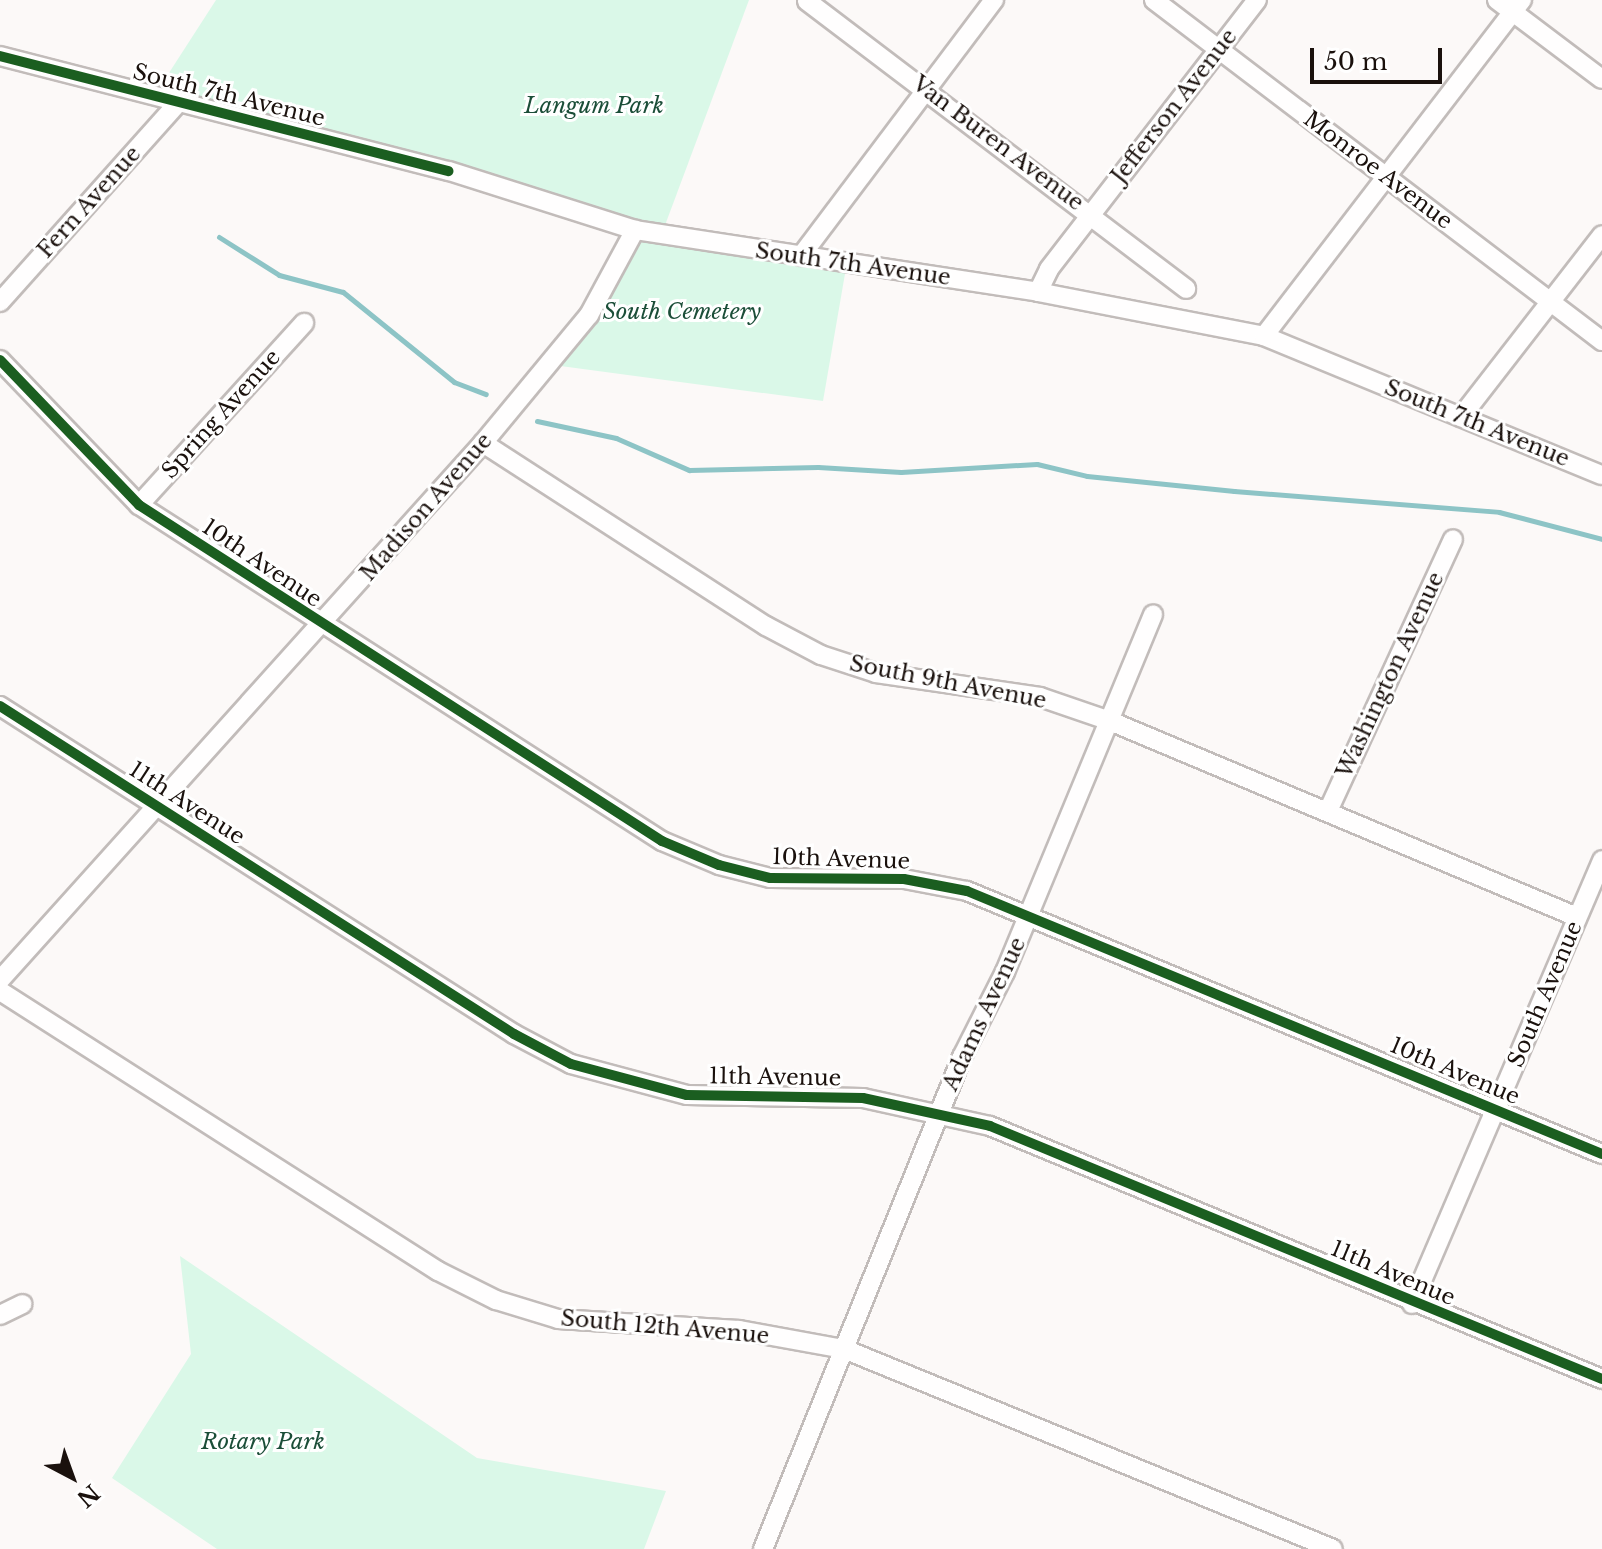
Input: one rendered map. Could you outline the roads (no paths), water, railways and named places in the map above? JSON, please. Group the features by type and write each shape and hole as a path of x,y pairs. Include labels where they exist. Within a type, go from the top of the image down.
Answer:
{"street":[{"path":"801,256 994,0"},
{"name":"Monroe Avenue","path":"1154,0 1602,341"},
{"name":"Jefferson Avenue","path":"1038,292 1091,214 1257,0"},
{"path":"1497,0 1517,6 1602,79"},
{"name":"Van Buren Avenue","path":"807,1 926,88 1186,289"},
{"path":"1264,336 1517,6"},
{"name":"South 7th Avenue","path":"0,56 449,171 635,230 1038,292 1264,336 1602,475"},
{"name":"Fern Avenue","path":"0,302 178,103"},
{"name":"Madison Avenue","path":"0,980 483,443 589,315 635,230"},
{"path":"1461,417 1602,235"},
{"name":"Spring Avenue","path":"139,505 304,323"},
{"name":"10th Avenue","path":"0,360 139,505 321,626 662,841 719,865 770,878 904,879 967,891 1029,914 1602,1154"},
{"name":"South 9th Avenue","path":"483,443 766,626 821,655 876,673 1040,697 1110,721 1577,917"},
{"name":"Washington Avenue","path":"1328,811 1453,539"},
{"name":"Adams Avenue","path":"763,1549 939,1111 1029,914 1153,614"},
{"name":"11th Avenue","path":"0,706 514,1034 571,1064 687,1095 863,1098 939,1111 1038,1145 1412,1304 1602,1379"},
{"name":"South Avenue","path":"1412,1304 1602,860"},
{"name":"South 12th Avenue","path":"0,991 438,1271 496,1300 558,1319 739,1330 844,1349 1333,1549"},
{"path":"0,1315 23,1304"}],"waterway":[{"path":"219,237 279,275 343,292 454,382 486,394"},
{"path":"537,421 616,438 689,470 818,467 901,472 1037,464 1087,476 1499,512 1602,539"}],"park label":[{"name":"Langum Park","path":"594,106"},
{"name":"South Cemetery","path":"682,312"},
{"name":"Rotary Park","path":"263,1442"}]}
